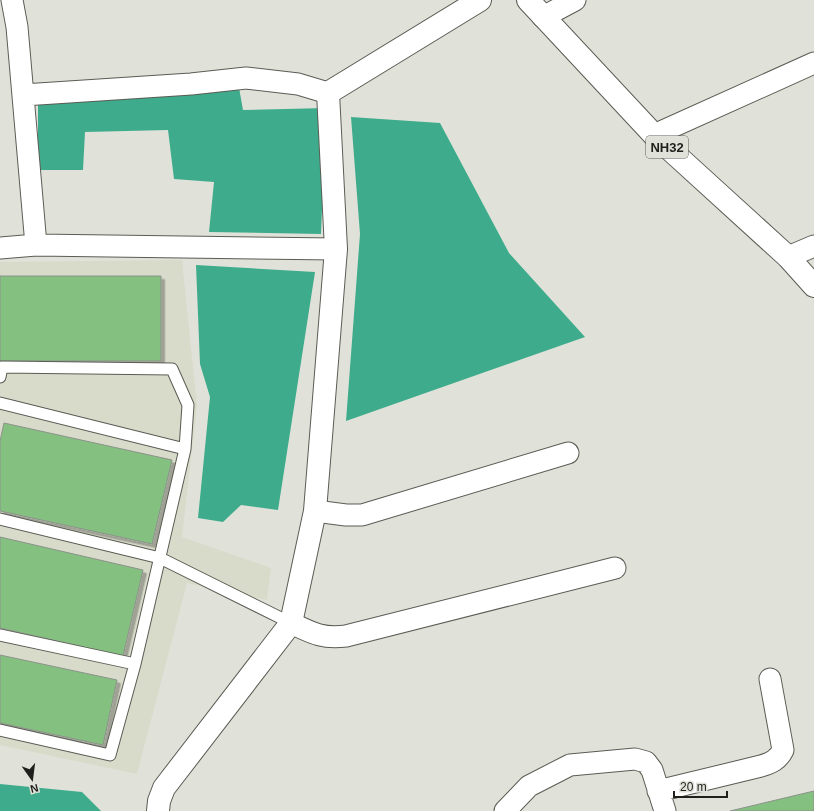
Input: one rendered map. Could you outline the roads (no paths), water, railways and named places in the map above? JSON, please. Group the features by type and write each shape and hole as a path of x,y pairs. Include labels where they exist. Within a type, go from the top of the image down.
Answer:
{"main road":[{"path":"158,811 159,801 164,788 291,623 315,511 336,249 328,93 480,0"},
{"name":"NH32","path":"528,0 654,135 788,257 814,286"}],"street":[{"path":"12,0 17,27 24,95 36,245"},
{"path":"543,17 575,0"},
{"path":"654,135 814,63"},
{"path":"24,95 191,84 246,78 298,84 328,93"},
{"path":"0,248 36,245 336,249"},
{"path":"788,257 814,246"},
{"path":"315,511 346,516 362,515 568,453"},
{"path":"291,623 319,636 332,638 346,636 615,568"},
{"path":"658,791 761,766 774,762 780,757 783,750 770,679"},
{"path":"505,811 528,786 570,765 635,759 646,762 652,770 665,811"}],"lane":[{"path":"0,377 2,366 172,369 188,405 185,449 135,664 110,754 0,730"},
{"path":"0,403 185,449"},
{"path":"0,519 160,558 291,623"},
{"path":"0,635 135,664"}]}
